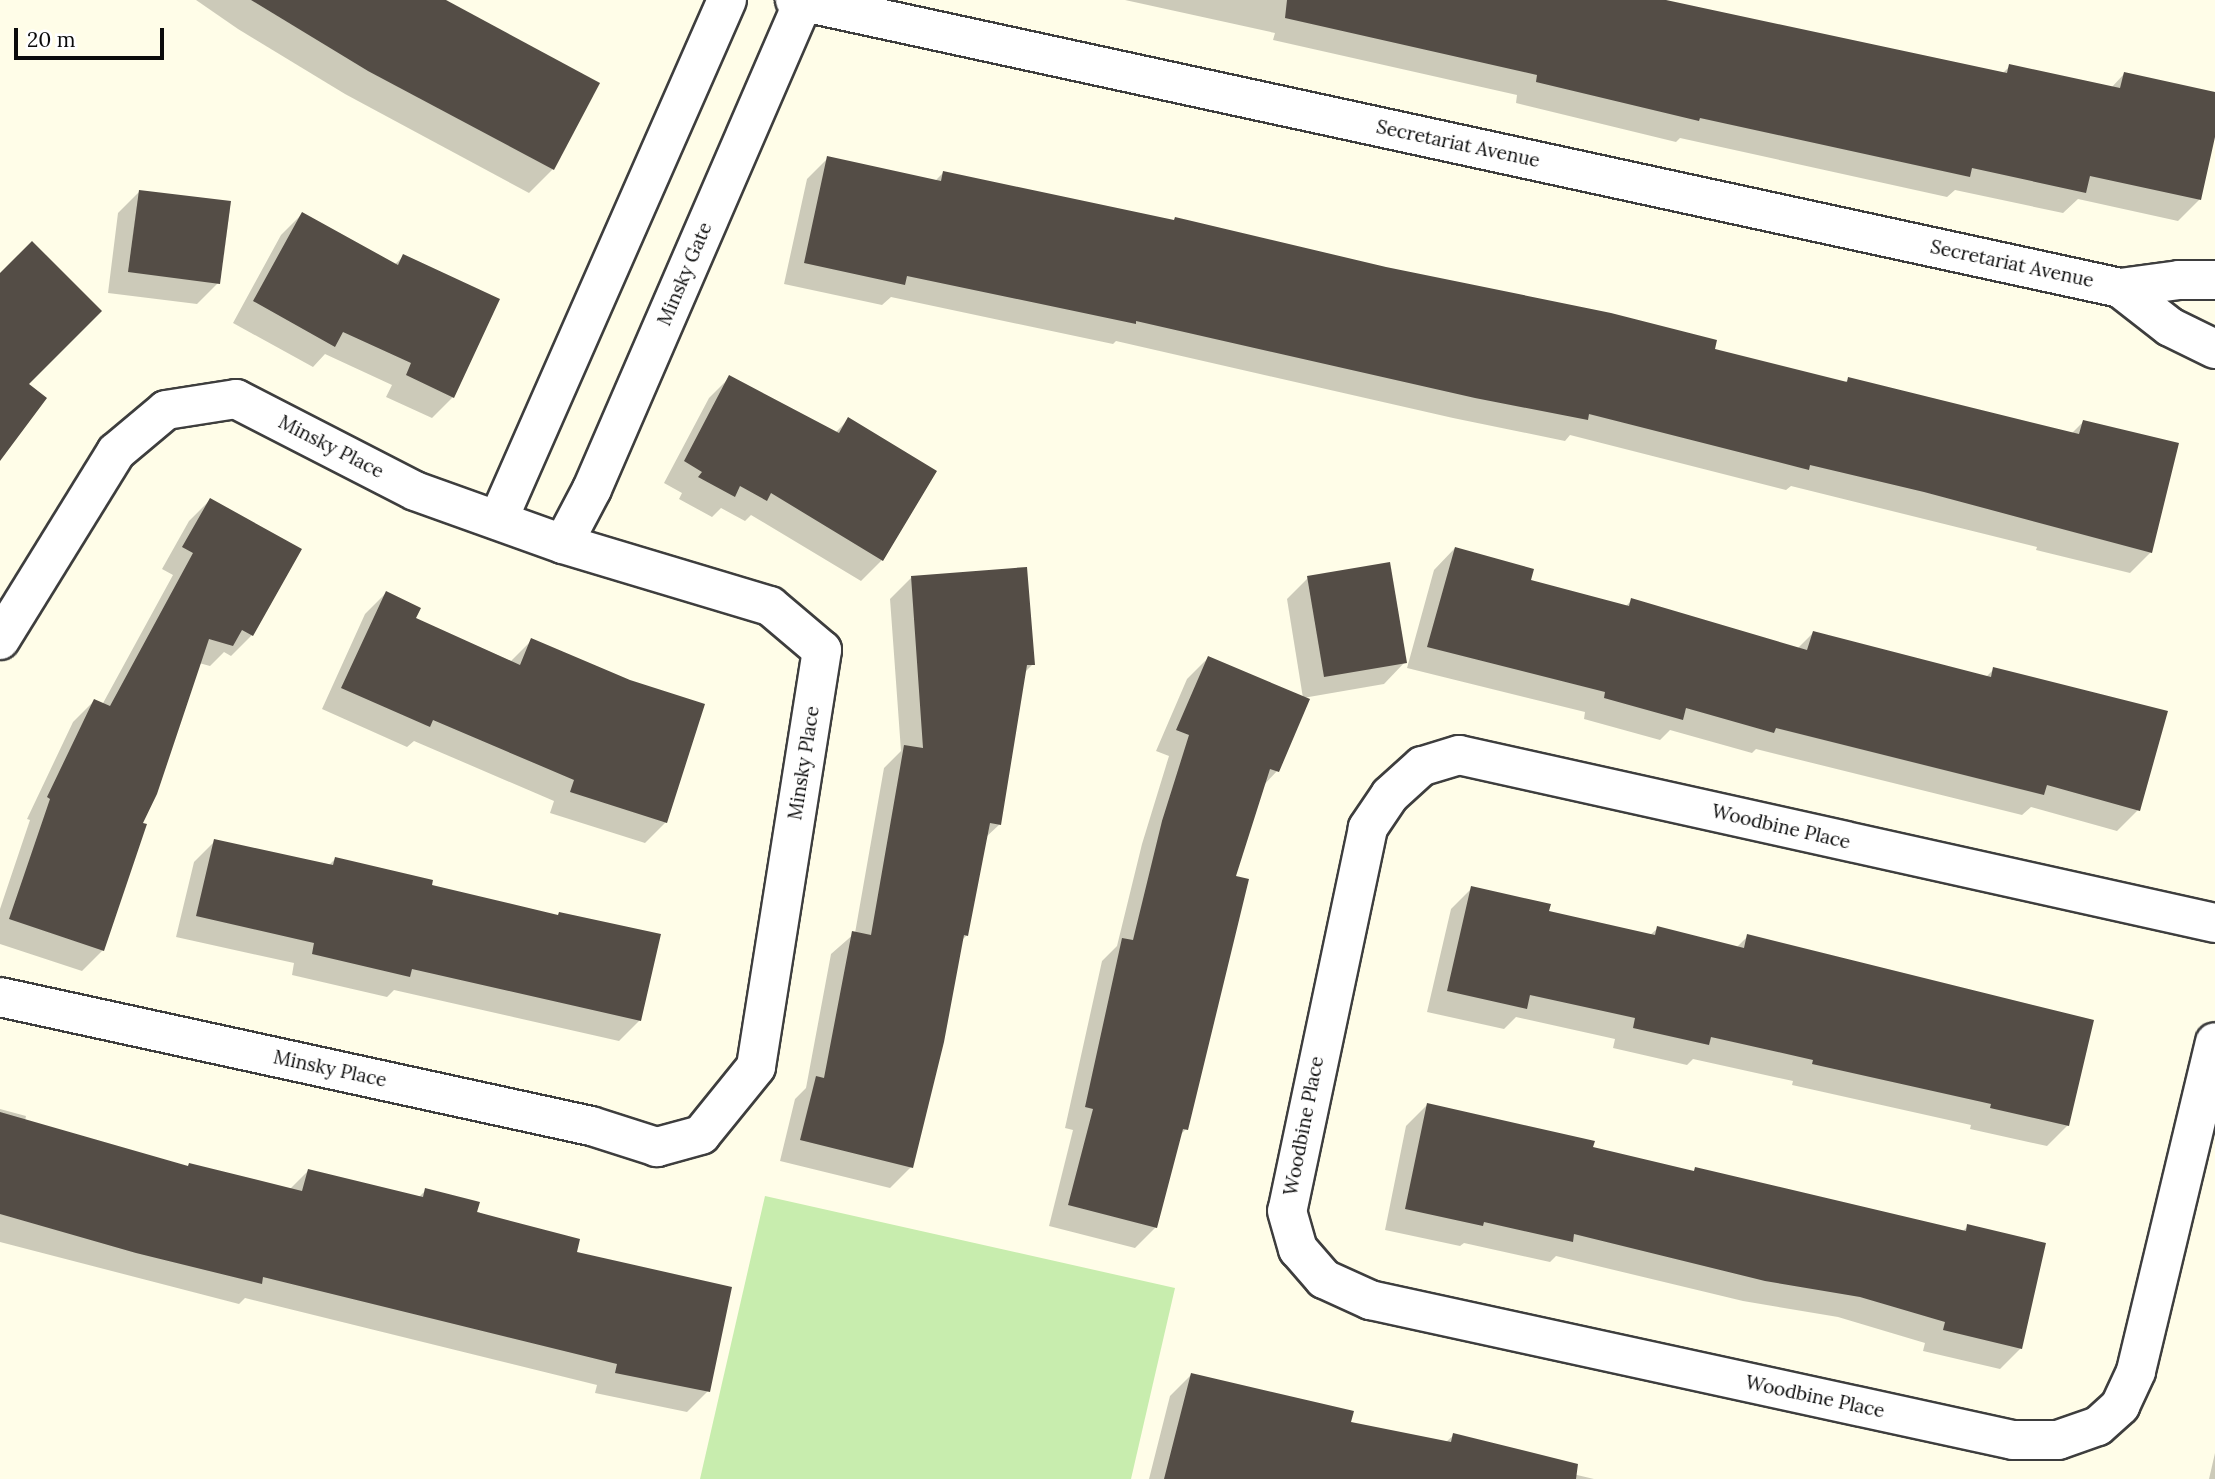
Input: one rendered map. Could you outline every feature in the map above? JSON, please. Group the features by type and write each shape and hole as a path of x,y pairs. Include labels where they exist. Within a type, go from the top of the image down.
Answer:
{"street":[{"path":"498,520 727,0"},
{"name":"Secretariat Avenue","path":"799,1 2120,288 2179,280 2215,280"},
{"name":"Minsky Gate","path":"563,544 592,489 799,1"},
{"name":"Secretariat Avenue","path":"2120,288 2170,327 2215,349"},
{"name":"Minsky Place","path":"0,640 116,452 166,410 236,399 415,491 563,544 770,606 822,650 756,1068 701,1135 657,1147 591,1126 0,997"},
{"name":"Woodbine Place","path":"2215,923 1459,755 1422,766 1390,795 1368,828 1287,1211 1298,1249 1324,1279 1370,1300 2013,1440 2058,1440 2098,1426 2120,1406 2136,1371 2215,1042"}],"green space":[{"path":"765,1196 1175,1288 1131,1479 700,1479"}],"building":[{"path":"251,0 446,0 600,83 554,170 368,71"},
{"path":"1287,0 1666,0 2007,73 2009,64 2120,88 2124,72 2215,92 2215,137 2201,200 2090,176 2086,193 1972,168 1970,177 1700,118 1699,121 1536,82 1537,75 1285,18"},
{"path":"827,156 941,181 943,171 1174,220 1175,217 1386,267 1611,313 1717,340 1715,349 1847,382 1848,377 2079,434 2083,420 2179,443 2152,553 1924,492 1810,465 1809,470 1589,414 1588,420 1475,398 1136,321 1136,324 907,276 905,285 804,263"},
{"path":"139,190 231,201 220,284 128,272"},
{"path":"302,212 398,265 403,254 500,299 454,398 406,375 411,363 343,332 335,347 253,301"},
{"path":"32,241 102,311 29,384 47,398 0,461 0,273"},
{"path":"729,375 839,433 848,417 937,471 883,561 771,493 767,501 740,486 735,497 698,477 702,472 684,461"},
{"path":"210,498 302,549 253,636 242,630 233,646 209,639 157,794 143,823 147,824 104,951 9,919 50,799 47,797 94,699 110,706 193,553 182,547"},
{"path":"1455,547 1534,569 1531,580 1629,606 1631,598 1807,650 1813,631 1991,677 1993,667 2168,711 2140,811 2047,785 2044,795 1776,728 1774,733 1686,708 1683,720 1604,698 1605,692 1427,647"},
{"path":"1390,562 1407,663 1324,677 1307,576"},
{"path":"1027,567 1035,665 1027,665 1001,825 990,823 968,936 964,935 944,1042 913,1168 800,1140 816,1076 824,1078 852,931 871,935 904,745 923,748 911,576"},
{"path":"386,591 421,608 416,618 520,665 531,638 630,680 705,704 667,823 570,792 574,780 433,720 430,727 341,688"},
{"path":"1208,656 1310,699 1279,772 1270,769 1236,876 1249,879 1188,1130 1183,1129 1157,1228 1068,1205 1093,1109 1085,1107 1122,938 1133,940 1162,821 1189,735 1176,730"},
{"path":"214,839 333,865 335,857 433,880 432,885 558,915 559,912 661,934 641,1021 412,969 410,977 312,954 314,943 196,916"},
{"path":"1471,886 1551,904 1549,911 1655,935 1657,926 1744,948 1747,934 2094,1020 2069,1126 1990,1108 1991,1104 1812,1064 1813,1060 1711,1037 1709,1045 1633,1028 1635,1018 1530,995 1527,1009 1447,991"},
{"path":"1427,1103 1595,1141 1593,1147 1694,1171 1695,1167 1966,1231 1967,1224 2046,1243 2022,1349 1943,1330 1945,1322 1860,1297 1765,1281 1574,1234 1573,1242 1484,1222 1483,1226 1405,1209"},
{"path":"0,1112 188,1166 189,1163 302,1191 308,1169 423,1197 425,1188 480,1202 477,1212 580,1239 577,1252 732,1287 710,1392 615,1373 617,1364 263,1277 262,1284 136,1253 0,1214"},
{"path":"1191,1373 1354,1411 1351,1422 1451,1442 1453,1433 1578,1464 1576,1479 1164,1479"}]}
